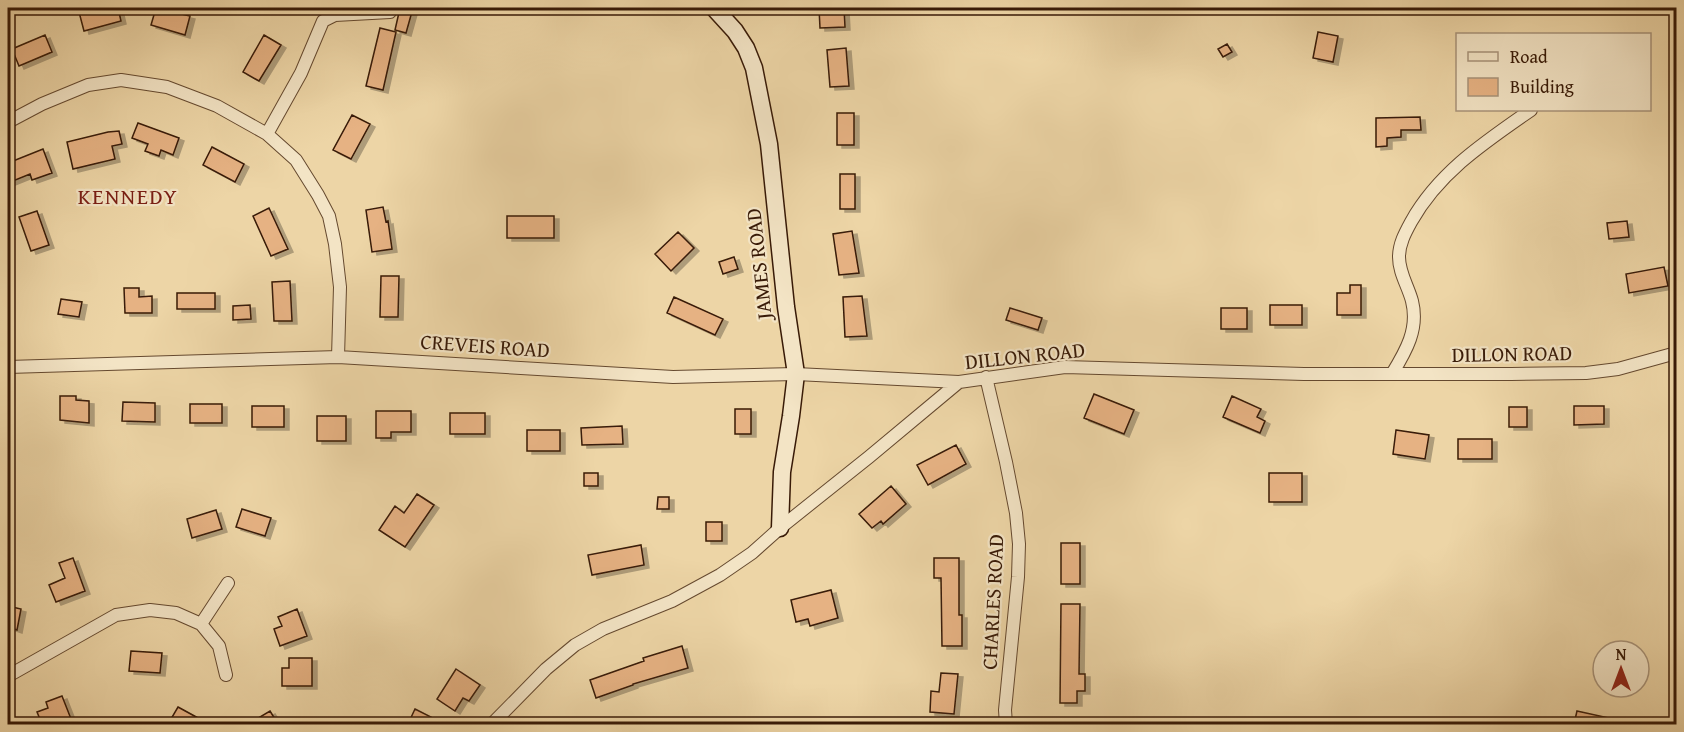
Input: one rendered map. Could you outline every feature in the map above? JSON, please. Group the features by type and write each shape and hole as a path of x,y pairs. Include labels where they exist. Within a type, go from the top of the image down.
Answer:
{"street":[{"name":"JAMES ROAD","path":"714,8 735,31 746,48 754,68 769,144 786,307 796,374 792,416 782,472 780,528"},
{"path":"267,134 302,74 323,21 335,15 390,12"},
{"path":"8,122 42,104 88,85 121,80 166,87 218,106 267,134 296,160 329,216 340,287 338,357"},
{"path":"1392,374 1407,350 1414,323 1411,299 1399,258 1405,234 1434,187 1464,158 1530,111"},
{"name":"DILLON ROAD","path":"492,724 546,669 575,645 603,629 672,601 752,553 959,382 1065,367 1304,374 1586,373 1618,369 1677,353"},
{"name":"CREVEIS ROAD","path":"8,366 338,357 673,377 796,374 959,382"},
{"name":"CHARLES ROAD","path":"986,377 1016,513 1018,544 1018,577 1005,710 1006,724"},
{"path":"201,624 228,583"},
{"path":"8,676 116,615 150,610 176,613 201,624 219,646 226,675"}],"building":[{"path":"94,8 118,8 121,21 84,31 79,12"},
{"path":"156,8 190,16 185,35 151,25"},
{"path":"400,8 413,8 406,33 395,30"},
{"path":"819,8 844,8 845,27 820,28"},
{"path":"380,28 396,32 383,90 366,86"},
{"path":"1318,32 1338,36 1333,62 1313,58"},
{"path":"45,35 52,52 19,66 12,49"},
{"path":"264,35 281,45 259,81 243,72"},
{"path":"1227,44 1232,52 1223,57 1218,49"},
{"path":"846,48 849,86 830,87 827,50"},
{"path":"837,113 854,113 854,145 837,145"},
{"path":"352,115 370,124 351,159 333,150"},
{"path":"1420,117 1421,130 1401,130 1401,137 1387,138 1387,146 1376,147 1376,118"},
{"path":"138,123 179,138 173,155 161,150 159,156 145,151 148,144 132,138"},
{"path":"119,131 122,144 112,146 115,159 73,169 67,142"},
{"path":"212,147 244,164 235,182 203,165"},
{"path":"43,149 52,173 32,180 30,174 8,183 8,163"},
{"path":"840,174 855,174 855,209 840,209"},
{"path":"383,207 386,222 388,221 392,249 372,252 366,210"},
{"path":"269,208 288,249 271,256 253,216"},
{"path":"37,211 49,245 31,251 19,217"},
{"path":"507,216 554,216 554,238 507,238"},
{"path":"1627,221 1629,237 1609,239 1607,223"},
{"path":"852,231 859,273 839,275 833,234"},
{"path":"678,232 694,248 671,271 655,254"},
{"path":"734,257 738,269 723,274 719,262"},
{"path":"1664,267 1668,286 1629,293 1626,274"},
{"path":"381,276 399,276 398,317 380,317"},
{"path":"290,281 292,321 274,321 272,282"},
{"path":"1350,285 1361,285 1361,315 1337,315 1337,293 1350,293"},
{"path":"124,288 139,288 139,297 152,296 152,313 125,313"},
{"path":"177,293 215,293 215,309 177,309"},
{"path":"862,296 867,336 845,337 843,297"},
{"path":"674,297 723,319 715,335 667,313"},
{"path":"61,299 82,302 79,317 58,314"},
{"path":"250,305 251,319 233,320 233,306"},
{"path":"1270,305 1302,305 1302,325 1270,325"},
{"path":"1010,308 1042,318 1038,330 1006,320"},
{"path":"1221,308 1247,308 1247,329 1221,329"},
{"path":"1094,394 1134,410 1124,434 1084,418"},
{"path":"60,396 76,396 76,400 89,401 89,423 60,420"},
{"path":"1232,396 1261,409 1257,417 1265,421 1260,433 1223,417"},
{"path":"123,402 155,403 155,422 122,421"},
{"path":"190,404 222,404 222,423 190,423"},
{"path":"252,406 284,406 284,427 252,427"},
{"path":"1574,406 1604,406 1604,424 1574,425"},
{"path":"1509,407 1527,407 1527,427 1509,427"},
{"path":"735,409 751,409 751,434 735,434"},
{"path":"376,411 411,411 411,432 391,432 391,438 376,438"},
{"path":"450,413 485,413 485,434 450,434"},
{"path":"317,416 346,416 346,441 317,441"},
{"path":"622,426 623,444 582,445 581,428"},
{"path":"527,430 560,430 560,451 527,451"},
{"path":"1396,430 1429,435 1425,459 1393,454"},
{"path":"1458,439 1492,439 1492,459 1458,459"},
{"path":"956,445 966,464 928,485 917,465"},
{"path":"584,473 598,473 598,486 584,486"},
{"path":"1269,473 1302,473 1302,502 1269,502"},
{"path":"891,486 906,504 883,524 881,521 872,528 859,514"},
{"path":"417,494 434,505 405,547 379,530 395,506 404,513"},
{"path":"658,497 669,497 669,509 657,509"},
{"path":"242,509 271,518 265,536 236,527"},
{"path":"216,510 222,529 192,538 187,519"},
{"path":"706,522 722,522 722,541 706,541"},
{"path":"1061,543 1080,543 1080,584 1061,584"},
{"path":"641,545 644,565 592,575 588,555"},
{"path":"73,558 85,591 56,602 49,585 65,578 59,563"},
{"path":"934,558 959,558 959,615 962,615 962,646 942,646 941,578 934,578"},
{"path":"831,590 838,618 810,626 808,619 796,622 791,600"},
{"path":"1061,604 1080,604 1079,674 1085,674 1085,691 1077,691 1077,703 1060,703"},
{"path":"8,606 21,609 17,630 8,627"},
{"path":"297,609 307,636 280,646 274,629 282,626 278,617"},
{"path":"682,646 688,668 633,684 596,698 590,680 644,661 643,658"},
{"path":"131,651 162,653 160,673 129,671"},
{"path":"289,658 312,658 312,686 282,686 282,668 289,668"},
{"path":"456,669 480,685 469,701 463,698 455,711 437,699"},
{"path":"941,673 958,674 954,714 930,712 931,691 939,692"},
{"path":"62,696 73,724 42,724 37,712 48,708 46,702"},
{"path":"178,707 209,724 168,724"},
{"path":"415,709 431,717 428,724 408,724"},
{"path":"270,711 278,724 248,724"},
{"path":"1577,711 1618,720 1618,724 1574,724"}],"district":[{"name":"KENNEDY","path":"128,196"}]}
